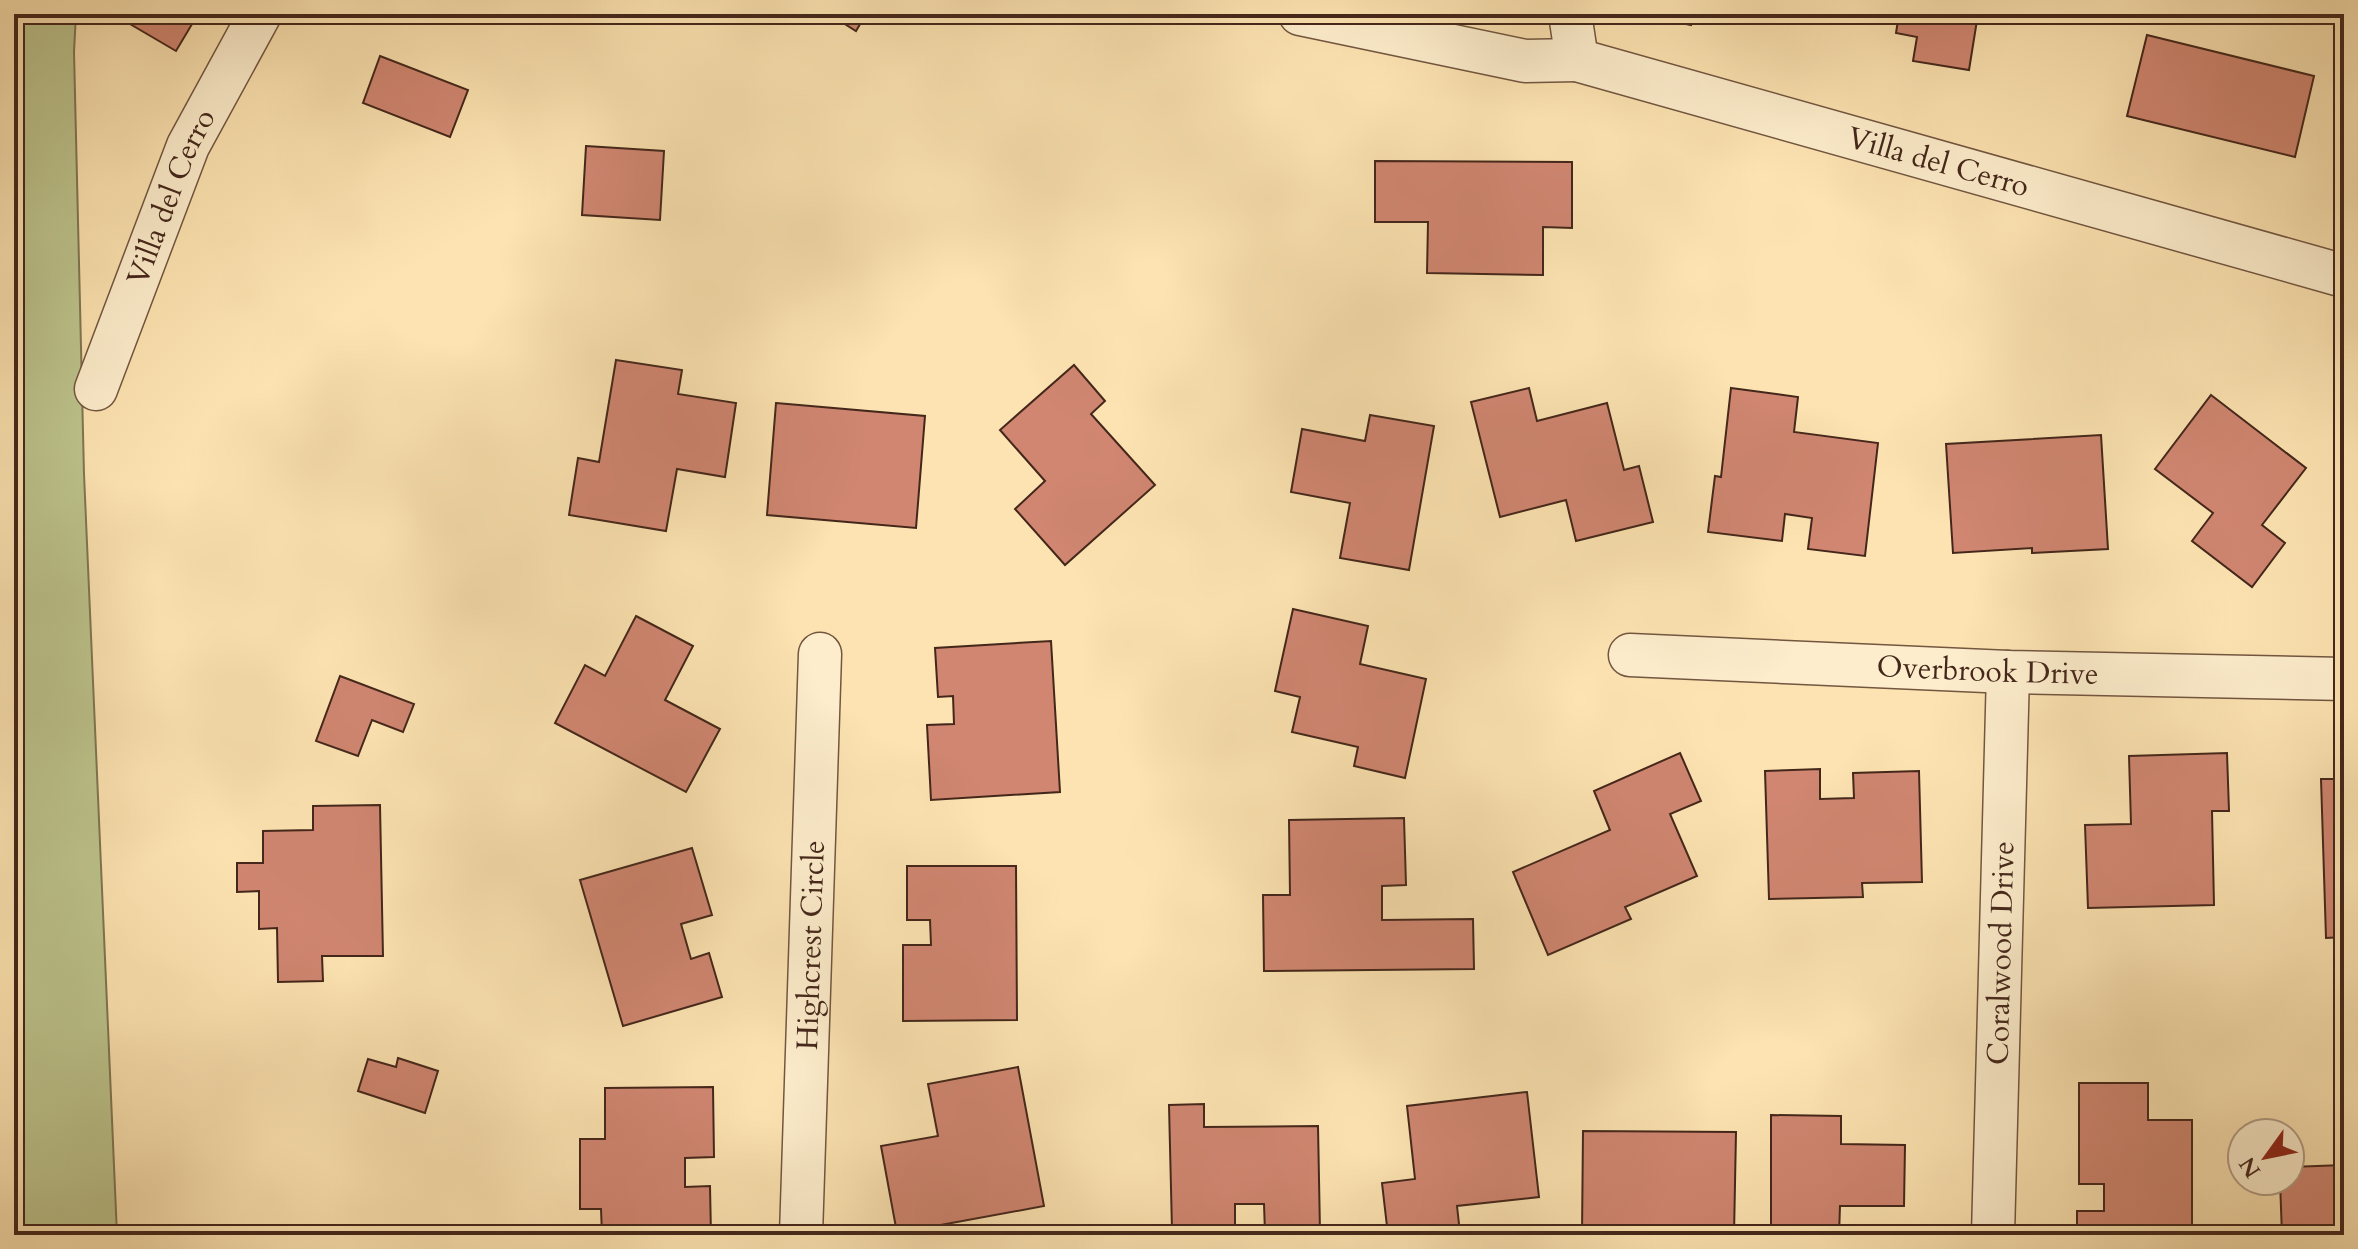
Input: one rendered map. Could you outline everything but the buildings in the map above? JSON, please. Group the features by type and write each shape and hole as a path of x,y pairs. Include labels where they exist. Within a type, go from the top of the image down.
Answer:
{"street":[{"name":"Villa del Cerro","path":"96,389 188,146 260,14"},
{"name":"Villa del Cerro","path":"1300,14 1525,61 1577,60 2344,276"},
{"path":"1570,14 1577,60"},
{"name":"Highcrest Circle","path":"801,1235 820,654"},
{"name":"Overbrook Drive","path":"1630,655 2008,672 2344,679"},
{"name":"Coralwood Drive","path":"1993,1235 2008,672"}],"green space":[{"path":"14,14 76,14 74,52 84,474 117,1235 14,1235"}]}
